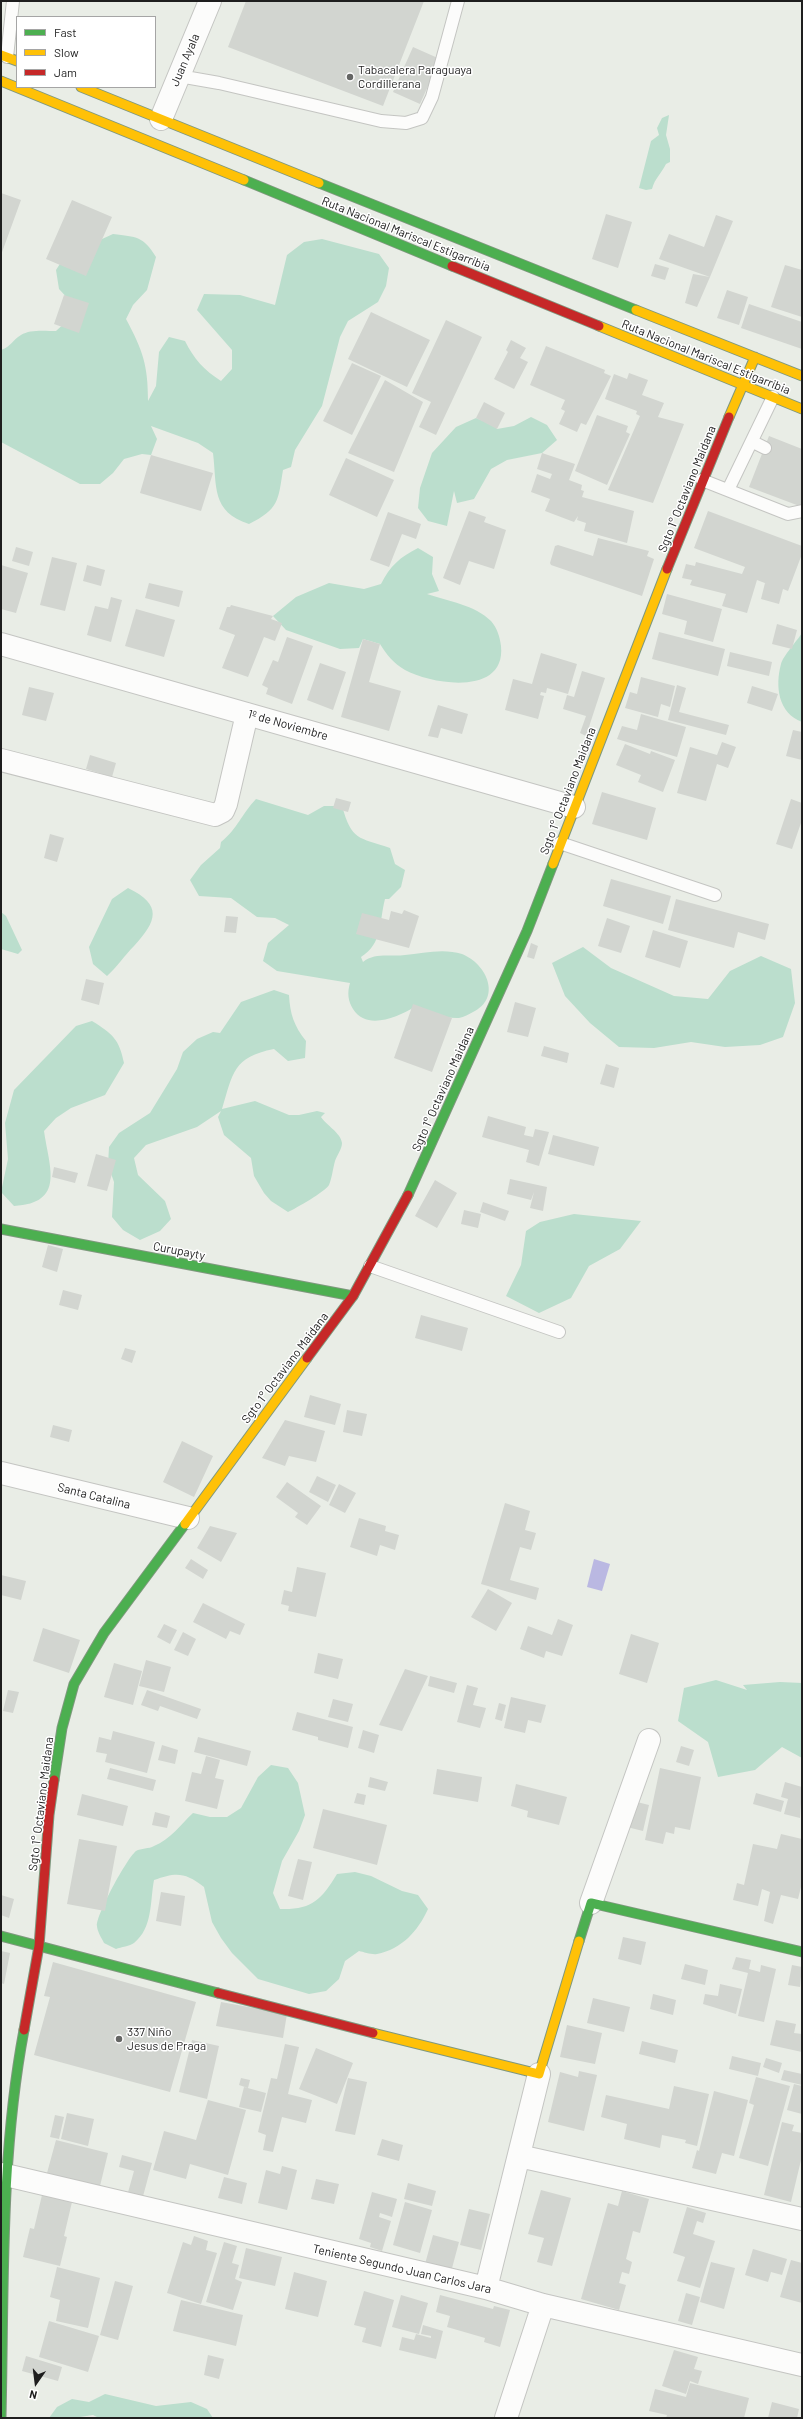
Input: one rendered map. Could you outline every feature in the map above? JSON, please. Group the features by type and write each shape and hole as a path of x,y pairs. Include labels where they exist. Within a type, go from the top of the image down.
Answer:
{"main road":[{"name":"Ruta Nacional Mariscal Estigarribia","path":"1,81 16,87"},
{"name":"Ruta Nacional Mariscal Estigarribia","path":"18,88 802,409"},
{"name":"Ruta Nacional Mariscal Estigarribia","path":"83,88 802,376"},
{"name":"Sgto 1° Octaviano Maidana","path":"1,2418 4,2175 15,2076 39,1946 49,1815 62,1728 74,1684 104,1632 353,1296 404,1204 467,1068 527,931 702,480 755,357"},
{"name":"Curupayty","path":"1,1230 353,1296"},
{"path":"1,1936 539,2074 591,1903 802,1952"}],"street":[{"name":"Juan Ayala","path":"161,120 210,1"},
{"name":"1º de Noviembre","path":"1,644 574,807"},
{"path":"1,760 215,815 223,811 226,804 248,714"},
{"name":"Santa Catalina","path":"1,1474 188,1518"},
{"path":"591,1903 649,1740"},
{"path":"486,2288 539,2074"},
{"path":"519,2156 802,2219"},
{"name":"Teniente Segundo Juan Carlos Jara","path":"4,2175 486,2288 543,2305 802,2365"},
{"path":"506,2418 543,2305"}],"lane":[{"path":"8,58 13,1"},
{"path":"179,76 219,83 381,122 406,124 422,118 432,97 458,1"},
{"path":"728,490 773,397"},
{"path":"752,442 765,448"},
{"path":"702,480 788,514 802,511"},
{"path":"560,843 715,895"},
{"path":"370,1266 559,1332"}],"green space":[{"path":"669,115 666,135 670,149 670,162 666,164 652,189 646,190 639,188 651,141 659,135 657,128 662,118"},
{"path":"113,234 134,237 143,241 156,257 147,290 133,305 126,319 137,340 146,368 148,401 156,386 159,352 169,337 185,341 200,364 209,373 221,381 232,369 232,350 197,310 204,294 240,295 275,305 287,255 304,242 322,239 379,254 389,268 386,286 378,302 348,321 340,337 322,406 295,450 291,467 283,470 280,489 275,503 266,514 249,524 237,519 222,505 216,487 213,453 198,443 151,426 157,439 151,455 142,454 124,459 113,473 100,484 80,484 1,442 1,350 8,347 18,337 25,333 56,331 69,319 71,302 59,289 56,270 65,256"},
{"path":"531,417 547,425 557,440 542,453 507,460 491,469 474,499 457,503 454,491 447,526 428,521 418,508 420,488 432,453 456,427 476,418 493,425 497,429 514,426"},
{"path":"418,548 433,557 432,574 439,591 427,594 461,604 477,611 491,621 497,630 501,646 499,662 492,673 480,680 449,682 433,680 405,670 397,665 380,644 363,639 359,648 340,649 286,630 273,616 296,597 329,583 364,589 381,584 388,572 396,563"},
{"path":"802,633 802,722 794,718 783,705 780,698 778,681 782,661"},
{"path":"256,799 308,815 324,806 342,806 349,826 353,832 363,839 390,848 395,864 405,870 401,887 389,899 385,899 377,939 368,951 361,957 363,962 378,956 426,952 448,951 462,954 478,965 488,982 489,990 487,998 482,1006 459,1018 431,1013 415,1007 400,1015 374,1021 359,1016 351,1006 348,994 350,983 277,971 263,961 268,943 289,925 275,918 257,917 231,898 199,896 190,880 201,865 220,848 221,842 232,832"},
{"path":"128,888 139,894 147,901 153,914 148,929 107,976 93,964 89,947 112,899"},
{"path":"1,912 6,916 22,950 18,954 1,949"},
{"path":"583,947 611,968 674,996 708,999 730,971 761,956 791,969 795,1003 783,1037 760,1045 725,1047 691,1042 654,1048 619,1047 590,1023 565,996 552,963"},
{"path":"274,990 289,995 293,1020 306,1041 305,1058 288,1061 274,1049 260,1052 250,1057 242,1062 232,1076 222,1109 255,1101 289,1115 299,1115 317,1111 325,1113 321,1117 336,1132 342,1143 335,1161 329,1185 317,1195 288,1212 271,1201 264,1193 254,1176 251,1158 224,1135 218,1117 221,1111 197,1127 146,1145 134,1158 138,1175 165,1201 171,1219 160,1231 140,1240 123,1230 112,1217 114,1182 108,1165 109,1147 119,1133 150,1113 177,1069 183,1052 197,1039 213,1032 220,1033 241,1002"},
{"path":"92,1021 114,1038 120,1048 124,1063 105,1095 71,1108 56,1118 44,1131 50,1170 48,1190 41,1198 30,1203 14,1206 1,1192 8,1159 5,1123 14,1090 76,1026"},
{"path":"574,1214 641,1221 620,1249 589,1266 571,1298 539,1313 506,1296 521,1265 526,1231 540,1222"},
{"path":"716,1680 747,1690 743,1685 780,1682 802,1683 802,1758 782,1747 755,1770 718,1777 708,1742 678,1721 684,1688"},
{"path":"271,1765 288,1768 298,1783 305,1815 299,1831 282,1861 273,1893 280,1909 300,1908 308,1905 314,1902 326,1891 337,1874 355,1872 371,1876 402,1891 418,1895 428,1909 414,1932 394,1948 386,1952 370,1954 359,1951 345,1961 339,1979 326,1991 309,1994 258,1979 232,1953 221,1938 212,1922 204,1887 186,1876 174,1875 154,1880 148,1922 145,1930 134,1943 116,1949 104,1943 97,1928 101,1911 126,1864 136,1851 152,1847 165,1840 193,1813 210,1817 227,1817 241,1808 258,1777"},
{"path":"105,2394 156,2406 191,2402 207,2409 213,2418 99,2418 93,2415 73,2418 49,2418 57,2407 72,2399 89,2402"}],"water":[{"path":"594,1559 610,1564 602,1591 587,1587"}],"building":[{"name":"Tabacalera Paraguaya Cordillerana","path":"246,1 424,1 383,106 228,47"},
{"path":"413,47 440,59 420,104 393,92"},
{"path":"1,193 21,200 1,255"},
{"path":"72,200 112,217 86,276 46,259"},
{"path":"606,214 632,222 618,268 592,259"},
{"path":"716,215 733,221 710,277 659,259 669,234 704,247"},
{"path":"655,264 669,268 665,280 651,276"},
{"path":"785,265 802,270 802,317 771,307"},
{"path":"693,274 710,277 697,307 685,303"},
{"path":"727,290 748,297 739,325 717,318"},
{"path":"64,295 89,303 79,333 54,324"},
{"path":"749,304 802,322 802,349 741,328"},
{"path":"371,312 430,340 407,387 348,359"},
{"path":"446,320 482,337 436,435 419,427 431,402 412,393"},
{"path":"511,340 526,348 520,358 528,362 514,389 494,379 508,352 506,350"},
{"path":"546,346 605,370 604,373 611,376 586,425 581,423 577,432 559,424 565,411 561,409 565,400 530,385"},
{"path":"352,363 381,376 352,435 323,421"},
{"path":"629,373 648,380 642,395 664,403 658,417 684,424 653,503 608,490 640,416 636,414 637,411 605,399 614,374 627,379"},
{"path":"385,380 423,402 394,472 348,453"},
{"path":"484,402 505,413 497,429 476,418"},
{"path":"597,415 628,426 626,432 630,434 607,485 575,471"},
{"path":"769,436 802,449 802,507 749,487"},
{"path":"542,453 575,464 569,480 582,485 581,490 584,491 582,497 634,511 627,543 584,531 586,523 577,520 578,516 574,522 545,511 550,499 531,492 537,474 550,479 552,474 537,469"},
{"path":"151,455 213,473 201,511 140,493"},
{"path":"346,458 394,480 377,517 329,495"},
{"path":"469,511 486,517 484,522 506,530 494,569 469,561 460,585 443,578"},
{"path":"708,511 802,546 802,554 788,591 783,589 779,604 761,599 765,583 757,580 747,613 722,606 726,594 690,585 692,580 682,578 686,564 695,566 696,562 742,574 745,567 694,548"},
{"path":"388,512 421,524 416,539 402,534 389,567 370,560"},
{"path":"598,538 649,551 647,556 654,559 642,596 551,565 550,563 555,546 558,545 593,556"},
{"path":"16,547 33,552 29,566 12,561"},
{"path":"52,557 77,563 65,611 40,605"},
{"path":"1,565 28,573 16,613 1,609"},
{"path":"87,565 105,570 101,586 83,581"},
{"path":"149,583 183,591 179,607 145,598"},
{"path":"667,594 722,609 713,642 684,634 687,621 662,614"},
{"path":"111,597 122,600 111,642 87,635 95,606 108,609"},
{"path":"231,605 273,616 271,619 282,623 275,641 264,637 248,677 222,668 235,635 219,629 227,607 230,607"},
{"path":"136,609 175,620 164,657 125,646"},
{"path":"777,624 797,630 792,649 772,644"},
{"path":"659,632 725,649 718,676 652,659"},
{"path":"287,637 313,646 292,704 266,694 268,688 262,685 273,660 278,662"},
{"path":"363,639 380,644 369,682 401,691 389,731 341,717"},
{"path":"730,652 772,662 769,676 727,666"},
{"path":"541,653 577,664 568,694 547,688 546,693 541,692 540,695 544,696 538,719 505,710 513,679 532,684"},
{"path":"320,663 346,672 333,710 307,700"},
{"path":"582,671 605,678 586,736 580,733 586,716 563,709 567,695 574,697"},
{"path":"641,677 675,686 670,707 661,704 658,717 625,708 630,692 637,694"},
{"path":"677,685 686,688 679,712 729,725 726,735 668,720"},
{"path":"752,686 778,694 772,711 747,703"},
{"path":"29,687 54,693 46,721 22,715"},
{"path":"438,705 468,714 462,734 441,728 438,738 428,736"},
{"path":"641,714 686,727 677,757 617,739 622,726 637,730"},
{"path":"793,730 802,732 802,760 786,756"},
{"path":"722,742 736,747 728,768 717,764 706,801 677,793 690,747 717,755"},
{"path":"625,744 650,754 651,751 675,760 663,792 638,782 641,775 616,765"},
{"path":"90,755 116,763 112,777 86,769"},
{"path":"602,792 656,808 647,840 592,824"},
{"path":"336,798 351,802 348,812 333,808"},
{"path":"791,799 802,803 802,820 792,849 776,844"},
{"path":"50,834 64,838 57,862 44,858"},
{"path":"611,879 671,896 663,924 603,906"},
{"path":"676,899 769,924 765,940 738,932 734,948 668,930"},
{"path":"404,910 419,916 409,948 356,934 362,913 389,920 391,911 402,914"},
{"path":"226,916 238,917 236,933 224,932"},
{"path":"607,918 630,926 621,953 598,946"},
{"path":"653,930 688,941 680,968 645,957"},
{"path":"531,943 538,946 534,959 527,957"},
{"path":"86,979 104,983 99,1005 81,1000"},
{"path":"515,1002 536,1008 528,1037 507,1032"},
{"path":"413,1004 452,1018 432,1072 394,1058"},
{"path":"544,1046 569,1053 567,1063 541,1056"},
{"path":"606,1064 619,1068 614,1088 600,1084"},
{"path":"488,1116 526,1127 524,1135 533,1137 535,1129 549,1132 539,1166 526,1162 529,1150 482,1137"},
{"path":"553,1135 599,1147 594,1166 548,1154"},
{"path":"96,1154 116,1160 107,1191 87,1186"},
{"path":"54,1167 78,1173 75,1183 52,1177"},
{"path":"510,1179 547,1187 543,1211 530,1208 534,1192 531,1200 507,1194"},
{"path":"435,1180 457,1193 437,1228 415,1216"},
{"path":"483,1202 509,1211 505,1221 480,1212"},
{"path":"464,1210 481,1214 478,1228 461,1224"},
{"path":"48,1245 63,1249 57,1272 42,1267"},
{"path":"63,1290 82,1295 78,1310 59,1305"},
{"path":"421,1315 468,1328 462,1351 415,1338"},
{"path":"125,1348 136,1351 132,1363 121,1359"},
{"path":"310,1395 341,1404 335,1425 304,1417"},
{"path":"347,1410 367,1414 362,1436 343,1432"},
{"path":"285,1420 325,1431 316,1462 289,1456 285,1466 262,1458"},
{"path":"53,1425 72,1430 69,1442 50,1437"},
{"path":"182,1441 213,1456 194,1497 163,1482"},
{"path":"317,1476 336,1485 328,1502 309,1492"},
{"path":"287,1482 321,1506 307,1525 295,1517 298,1513 276,1497"},
{"path":"339,1484 356,1493 345,1513 329,1505"},
{"path":"505,1503 530,1511 525,1530 536,1533 531,1550 520,1547 510,1580 539,1588 536,1600 481,1584"},
{"path":"359,1518 386,1526 385,1531 399,1535 395,1550 380,1545 377,1556 350,1547"},
{"path":"210,1526 237,1533 221,1562 197,1548"},
{"path":"191,1559 208,1570 203,1579 185,1568"},
{"path":"297,1567 326,1573 316,1617 288,1611 289,1606 281,1604 284,1590 292,1592"},
{"path":"1,1575 26,1581 21,1600 1,1595"},
{"path":"488,1589 512,1603 496,1631 471,1617"},
{"path":"203,1603 245,1624 240,1635 230,1631 226,1639 193,1622"},
{"path":"558,1619 573,1625 562,1656 546,1651 544,1658 520,1649 528,1626 552,1635"},
{"path":"164,1624 177,1630 170,1644 157,1637"},
{"path":"43,1628 80,1640 69,1673 33,1661"},
{"path":"183,1632 196,1639 188,1656 174,1650"},
{"path":"631,1634 659,1643 647,1683 619,1674"},
{"path":"318,1653 343,1659 338,1679 314,1673"},
{"path":"146,1660 171,1667 164,1692 139,1686"},
{"path":"114,1663 142,1671 133,1705 104,1697"},
{"path":"405,1669 428,1676 402,1731 379,1725"},
{"path":"430,1676 457,1683 454,1693 428,1686"},
{"path":"467,1685 478,1688 473,1705 486,1708 480,1728 457,1722"},
{"path":"8,1690 19,1692 13,1713 3,1711"},
{"path":"147,1690 201,1709 197,1719 160,1706 158,1711 141,1705"},
{"path":"511,1697 546,1705 541,1723 528,1720 525,1733 504,1728"},
{"path":"333,1699 353,1704 348,1722 328,1717"},
{"path":"499,1703 506,1705 502,1721 495,1719"},
{"path":"297,1712 353,1727 348,1748 318,1740 318,1737 292,1730"},
{"path":"363,1730 379,1735 374,1753 358,1748"},
{"path":"113,1731 155,1742 147,1773 105,1762 107,1754 96,1752 99,1737 111,1740"},
{"path":"198,1737 251,1751 247,1766 194,1752"},
{"path":"162,1745 178,1750 175,1764 158,1760"},
{"path":"681,1746 694,1750 689,1766 676,1762"},
{"path":"206,1756 220,1760 215,1778 224,1780 217,1809 185,1801 192,1772 201,1774"},
{"path":"110,1768 156,1780 153,1791 107,1779"},
{"path":"660,1768 701,1777 690,1830 675,1827 674,1834 666,1832 663,1844 645,1840"},
{"path":"437,1769 482,1777 478,1802 433,1794"},
{"path":"370,1777 388,1782 385,1791 368,1787"},
{"path":"785,1782 802,1787 800,1818 784,1814 788,1799 781,1797"},
{"path":"516,1784 567,1797 559,1825 527,1817 528,1811 511,1806"},
{"path":"357,1793 366,1795 364,1805 354,1803"},
{"path":"756,1793 784,1801 781,1812 753,1804"},
{"path":"82,1794 128,1806 123,1826 77,1815"},
{"path":"629,1800 649,1805 643,1831 623,1826"},
{"path":"323,1809 387,1825 377,1865 313,1848"},
{"path":"155,1812 170,1816 167,1828 152,1825"},
{"path":"781,1834 802,1839 802,1883 798,1899 781,1895 773,1924 764,1921 770,1892 762,1889 758,1906 733,1900 737,1883 744,1885 753,1844 777,1849"},
{"path":"79,1839 117,1846 105,1911 67,1904"},
{"path":"298,1859 312,1862 303,1900 288,1896"},
{"path":"161,1892 185,1896 181,1926 156,1921"},
{"path":"1,1895 14,1899 9,1918 1,1915"},
{"path":"623,1937 646,1942 641,1965 618,1959"},
{"path":"1,1951 10,1953 4,1984 1,1983"},
{"path":"736,1957 751,1960 749,1969 760,1972 761,1965 776,1969 764,2022 738,2016 748,1973 732,1969"},
{"path":"53,1962 196,2002 170,2092 34,2055 50,1997 44,1996"},
{"path":"685,1964 708,1970 705,1985 681,1979"},
{"path":"792,1965 802,1967 800,1987 788,1985"},
{"path":"720,1984 742,1989 736,2014 703,2004 705,1994 718,1996"},
{"path":"653,1994 676,2000 673,2015 650,2009"},
{"path":"593,1998 630,2007 624,2032 587,2023"},
{"path":"221,2002 287,2014 283,2038 216,2026"},
{"path":"776,2020 796,2024 794,2033 802,2034 802,2052 770,2045"},
{"path":"567,2025 602,2033 595,2064 560,2057"},
{"path":"192,2040 219,2046 207,2099 179,2092"},
{"path":"642,2041 678,2050 675,2063 639,2054"},
{"path":"285,2044 299,2047 288,2094 312,2100 306,2123 282,2117 273,2152 263,2150 266,2135 258,2132 271,2078 277,2079"},
{"path":"316,2048 353,2063 337,2104 299,2089"},
{"path":"732,2056 761,2063 758,2076 729,2069"},
{"path":"766,2058 782,2063 779,2073 763,2067"},
{"path":"784,2070 802,2074 802,2085 781,2080"},
{"path":"579,2071 597,2075 584,2131 548,2122 560,2072 578,2077"},
{"path":"756,2077 790,2086 768,2166 739,2158 754,2105 749,2103"},
{"path":"241,2078 250,2080 248,2088 239,2085"},
{"path":"348,2078 367,2082 355,2135 335,2131"},
{"path":"794,2084 802,2086 802,2114 787,2110"},
{"path":"674,2086 709,2094 697,2146 685,2143 686,2140 662,2135 660,2148 624,2139 627,2124 601,2117 606,2095 669,2109"},
{"path":"244,2087 266,2093 261,2112 239,2107"},
{"path":"714,2091 748,2100 734,2156 722,2153 716,2174 692,2168 697,2150 699,2151"},
{"path":"208,2100 246,2110 228,2175 190,2164 186,2179 153,2170 164,2131 196,2140"},
{"path":"67,2113 94,2119 88,2146 61,2139"},
{"path":"55,2115 64,2117 59,2139 50,2137"},
{"path":"782,2122 794,2125 792,2131 802,2133 802,2156 791,2202 764,2195"},
{"path":"382,2139 403,2145 399,2161 377,2155"},
{"path":"56,2140 108,2153 100,2186 47,2173"},
{"path":"122,2155 152,2163 142,2200 127,2196 134,2171 119,2167"},
{"path":"282,2166 297,2170 287,2210 258,2203 266,2170 280,2174"},
{"path":"224,2177 247,2183 242,2204 218,2198"},
{"path":"316,2179 339,2184 334,2204 311,2199"},
{"path":"408,2183 436,2191 432,2206 404,2199"},
{"path":"541,2190 571,2198 552,2266 537,2262 544,2238 528,2234"},
{"path":"622,2191 649,2199 640,2233 633,2231 626,2259 632,2262 629,2274 622,2272 619,2283 626,2285 619,2310 581,2299 608,2203 618,2206"},
{"path":"372,2192 397,2199 392,2217 380,2213 379,2217 391,2221 382,2251 370,2247 371,2243 359,2239"},
{"path":"42,2195 72,2202 64,2236 67,2237 60,2266 23,2257 30,2228 34,2229"},
{"path":"405,2202 432,2210 420,2253 393,2245"},
{"path":"687,2207 706,2213 703,2223 697,2221 693,2234 715,2241 700,2288 677,2281 685,2257 673,2253"},
{"path":"469,2209 490,2214 481,2250 460,2245"},
{"path":"433,2235 459,2242 451,2272 425,2264"},
{"path":"194,2236 208,2241 206,2250 217,2253 201,2304 167,2293 183,2242 191,2245"},
{"path":"224,2242 237,2246 232,2263 239,2265 235,2279 242,2282 233,2310 206,2302"},
{"path":"246,2248 282,2257 275,2286 239,2278"},
{"path":"753,2249 787,2259 782,2275 771,2272 768,2282 745,2275"},
{"path":"791,2260 802,2263 802,2303 780,2297"},
{"path":"711,2262 735,2268 724,2309 700,2302"},
{"path":"57,2267 100,2278 88,2328 56,2321 60,2300 50,2297"},
{"path":"294,2272 327,2281 318,2317 285,2309"},
{"path":"115,2281 133,2286 118,2340 100,2335"},
{"path":"364,2291 394,2300 381,2347 362,2342 366,2328 354,2325"},
{"path":"686,2293 700,2297 692,2325 678,2321"},
{"path":"401,2295 428,2303 419,2334 392,2327"},
{"path":"440,2295 493,2309 494,2306 510,2310 500,2347 484,2342 485,2338 447,2327 450,2316 436,2312"},
{"path":"181,2300 243,2315 236,2346 173,2331"},
{"path":"49,2321 99,2336 88,2372 39,2357"},
{"path":"423,2325 443,2331 436,2359 399,2350 402,2337 414,2340 416,2334 431,2338 431,2336 421,2334"},
{"path":"674,2350 698,2357 694,2369 702,2371 698,2384 690,2381 686,2394 662,2386"},
{"path":"208,2355 224,2359 219,2379 204,2375"},
{"path":"26,2356 62,2367 58,2381 22,2371"},
{"path":"690,2383 749,2398 744,2418 666,2418 667,2415 649,2411 655,2389 686,2397"},
{"path":"772,2402 799,2409 797,2418 768,2418"}],"traffic: fast":[{"path":"244,180 452,266"},
{"path":"319,183 636,310"},
{"path":"408,1195 527,931 553,864"},
{"path":"1,1229 353,1296"},
{"path":"54,1780 62,1728 74,1684 104,1633 185,1524"},
{"path":"579,1941 591,1903 802,1952"},
{"path":"1,1936 218,1993"},
{"path":"1,2418 3,2272 7,2175 16,2078 24,2030"}],"traffic: slow":[{"path":"1,55 16,61"},
{"path":"1,81 16,87"},
{"path":"18,88 244,180"},
{"path":"83,88 319,183"},
{"path":"636,310 802,376"},
{"path":"599,326 802,409"},
{"path":"729,417 755,357"},
{"path":"553,864 667,569"},
{"path":"185,1524 307,1358"},
{"path":"373,2033 539,2074 579,1941"}],"traffic: jam":[{"path":"452,266 599,326"},
{"path":"667,569 729,417"},
{"path":"307,1358 353,1296 408,1195"},
{"path":"24,2030 39,1946 49,1815 54,1780"},
{"path":"218,1993 373,2033"}],"place":[{"name":"Tabacalera Paraguaya Cordillerana","path":"350,77"},
{"name":"337 Niño Jesus de Praga","path":"119,2039"}]}
